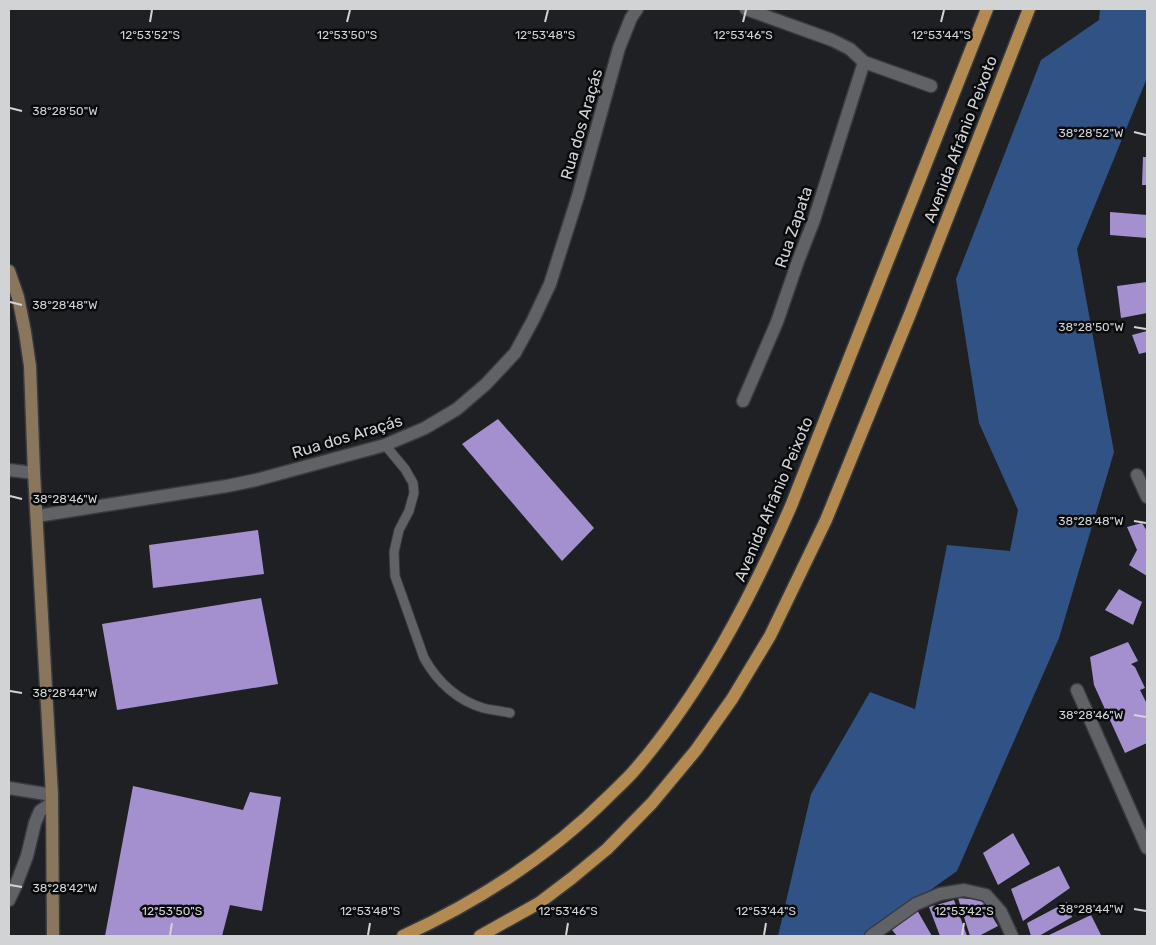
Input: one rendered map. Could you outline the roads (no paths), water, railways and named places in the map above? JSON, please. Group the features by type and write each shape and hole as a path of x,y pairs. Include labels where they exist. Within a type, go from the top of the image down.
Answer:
{"main road":[{"name":"Avenida Afrânio Peixoto","path":"403,936 436,921 486,892 535,860 588,817 643,760 670,726 706,672 769,556 791,506 987,9"},
{"name":"Avenida Afrânio Peixoto","path":"480,936 539,903 607,849 645,809 696,750 732,698 770,636 826,520 910,314 1029,9"},
{"path":"9,271 18,297 30,366 52,799 53,936"}],"street":[{"name":"Rua dos Araçás","path":"37,516 227,486 385,445 425,428 456,409 486,384 515,353 550,284 578,196 619,48 631,18 637,9"},
{"path":"746,9 832,40 850,50 864,62 931,86"},
{"name":"Rua Zapata","path":"744,400 777,322 814,220 864,62"},
{"path":"9,470 34,473"},
{"path":"1137,474 1147,497"},
{"path":"1077,690 1147,848"},
{"path":"9,788 52,799"},
{"path":"9,900 27,856 40,811 52,799"},
{"path":"871,936 916,904 940,894 964,890 986,895 1001,912 1012,936"}],"lane":[{"path":"385,445 405,469 413,483 414,493 399,530 394,552 395,568 396,576 424,658 430,670 443,684 461,698 482,708 510,713"}]}
